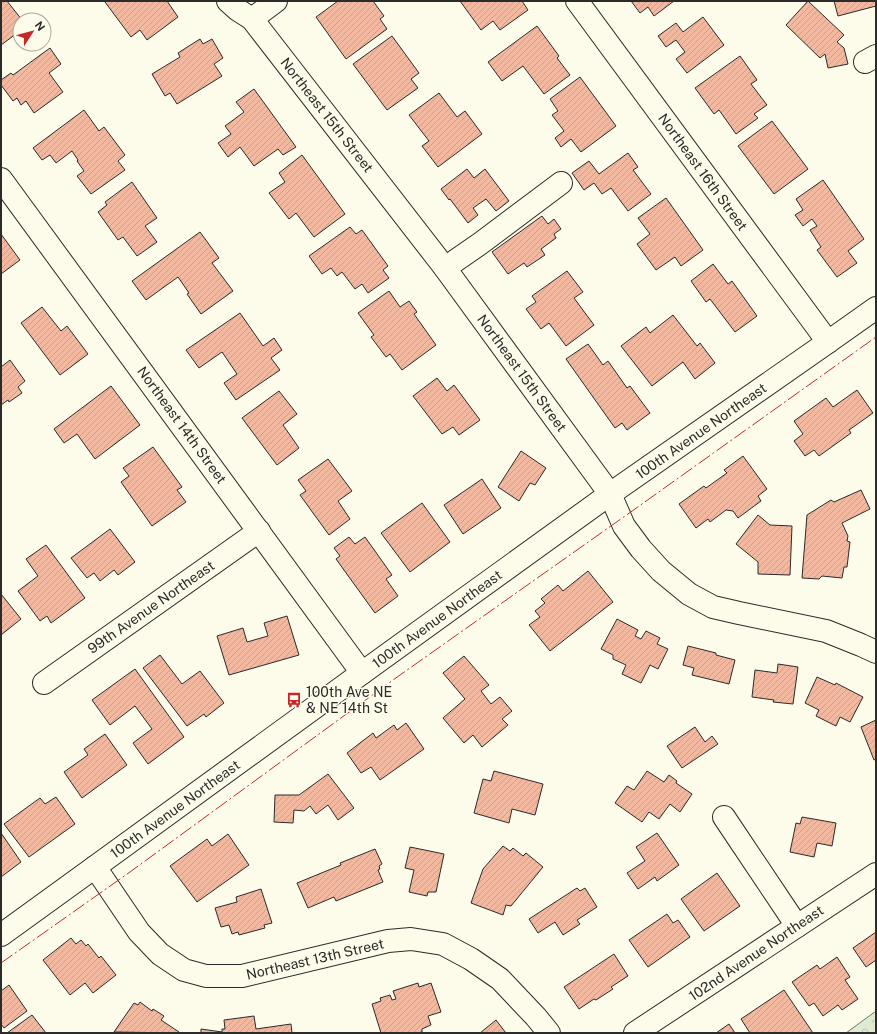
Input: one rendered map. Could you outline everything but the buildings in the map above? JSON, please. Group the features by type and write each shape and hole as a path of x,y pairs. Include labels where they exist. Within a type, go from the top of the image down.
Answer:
{"street":[{"name":"Northeast 15th Street","path":"228,1 252,19 445,268 610,494 624,526 641,550 661,571 689,594 713,607 826,631 861,644 876,652"},
{"path":"252,19 276,1"},
{"name":"Northeast 16th Street","path":"577,1 828,342"},
{"name":"Northeast 14th Street","path":"1,179 362,673"},
{"path":"445,268 561,183"},
{"name":"100th Avenue Northeast","path":"1,935 610,494 876,308"},
{"name":"99th Avenue Northeast","path":"44,683 259,531"},
{"path":"724,817 797,926"},
{"name":"Northeast 13th Street","path":"95,867 138,932 160,954 184,970 206,976 242,976 388,941 411,940 443,944 471,958 500,979 549,1033"},
{"name":"102nd Avenue Northeast","path":"635,1033 876,874"}],"green space":[{"path":"876,1011 876,1033 846,1033"}],"power":[{"path":"1,963 130,872 393,680 876,337"}],"place":[{"name":"100th Ave NE & NE 14th St","path":"294,700"}]}
